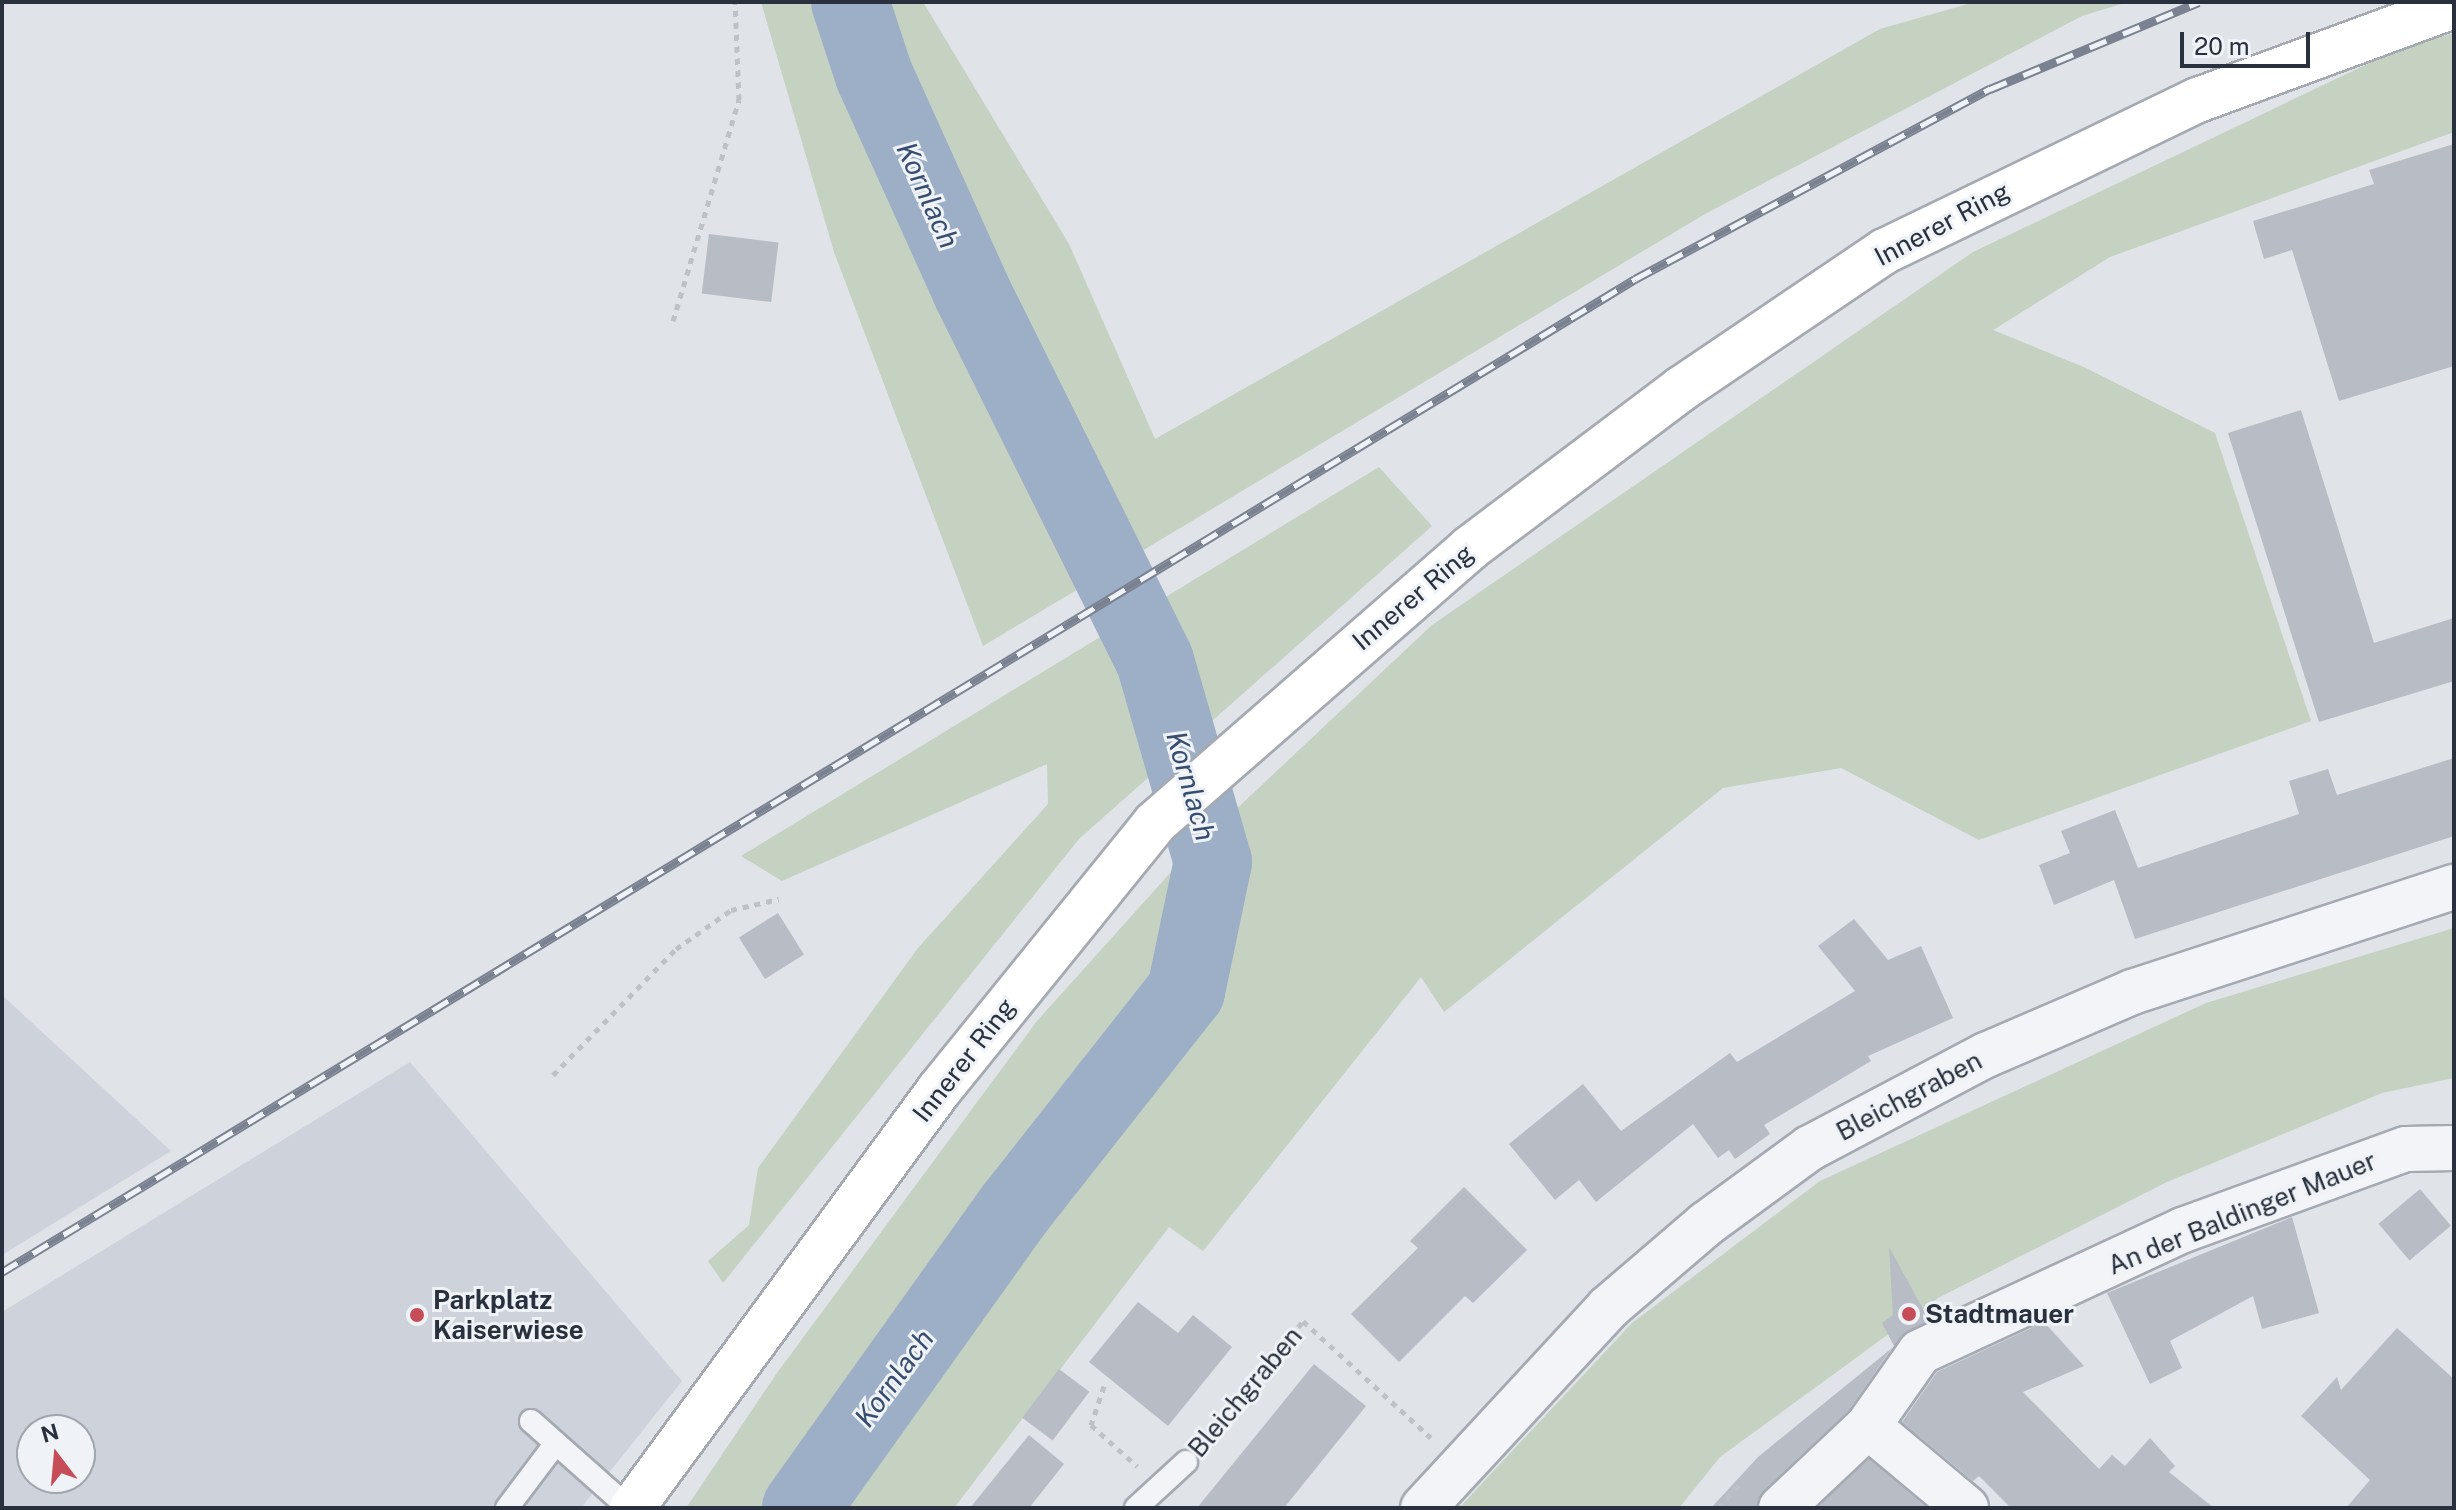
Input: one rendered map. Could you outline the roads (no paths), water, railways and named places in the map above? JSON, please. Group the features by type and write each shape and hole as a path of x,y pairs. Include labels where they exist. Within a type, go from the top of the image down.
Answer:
{"main road":[{"name":"Innerer Ring","path":"630,1508 939,1090 1155,823 1250,736 1470,548 1681,389 1885,251 2198,100 2454,6"}],"street":[{"name":"Bleichgraben","path":"1423,1508 1608,1308 1706,1224 1810,1148 1986,1055 2132,992 2454,887"},
{"name":"An der Baldinger Mauer","path":"1781,1508 1868,1426 1920,1352 2183,1230 2406,1149 2454,1148"},
{"path":"1868,1426 1966,1508"}],"lane":[{"path":"531,1421 553,1447 630,1508"},
{"path":"507,1508 553,1447"},
{"name":"Bleichgraben","path":"1136,1508 1157,1483 1186,1462"}],"waterway":[{"name":"Kornlach","path":"801,1508 1016,1207 1186,991 1213,862 1155,661 972,292 874,75 850,2"}],"railway":[{"path":"2,1272 1635,279 1990,89 2199,2"}],"place":[{"name":"Stadtmauer","path":"1909,1314"},
{"name":"Parkplatz Kaiserwiese","path":"417,1315"}]}
